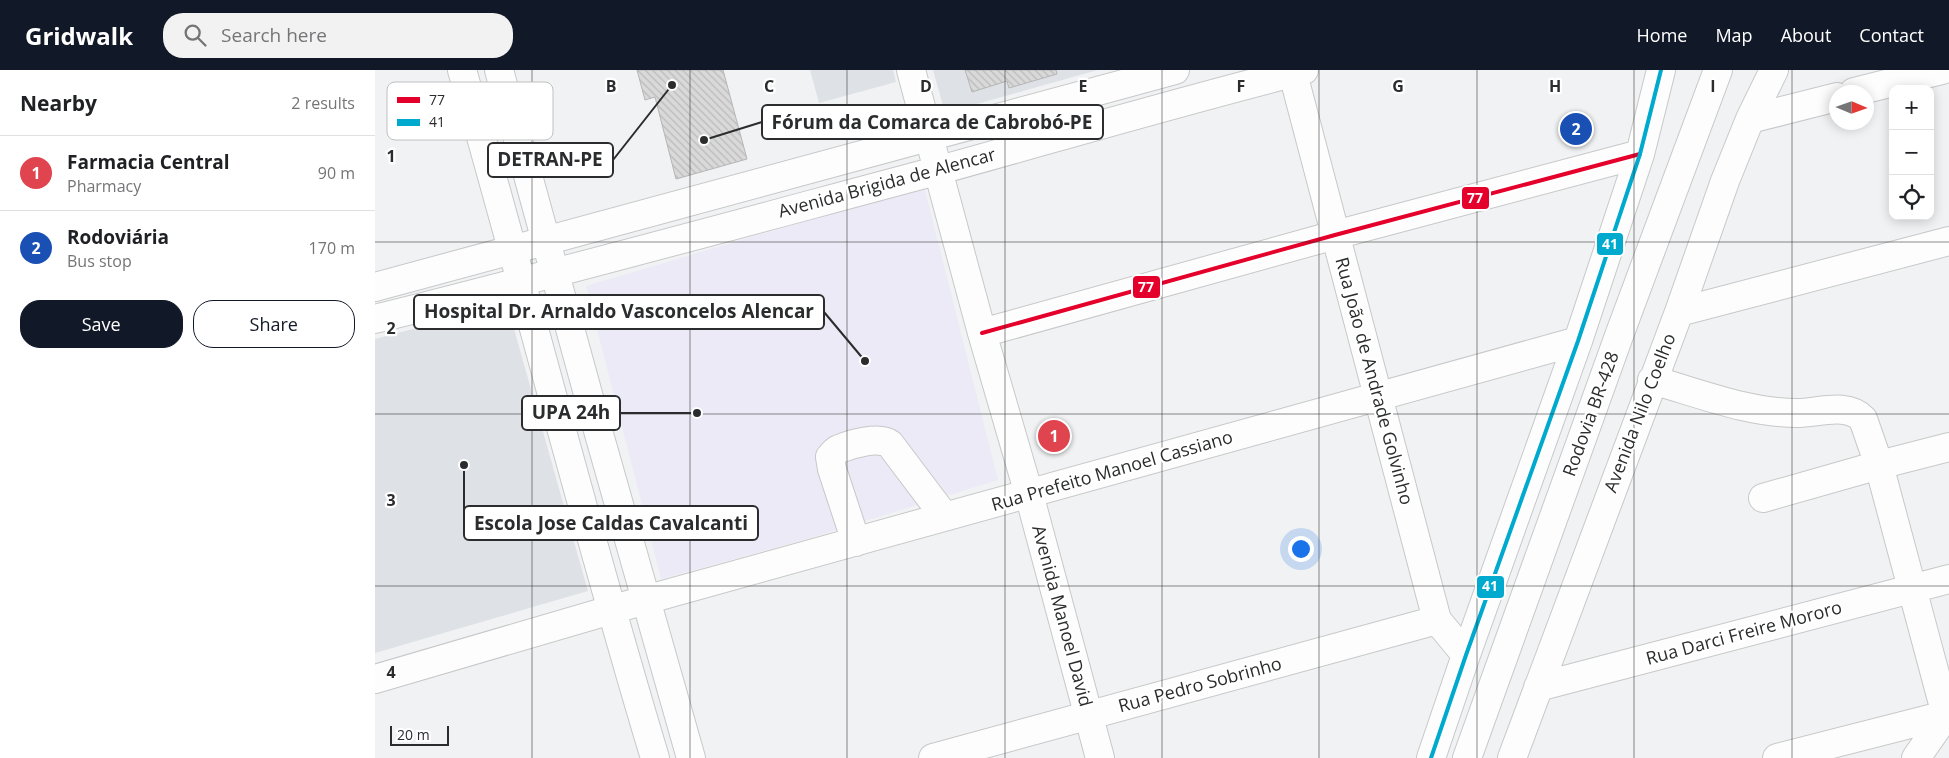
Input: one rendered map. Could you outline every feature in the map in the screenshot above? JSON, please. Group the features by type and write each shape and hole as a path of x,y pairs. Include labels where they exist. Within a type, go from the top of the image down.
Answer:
{"main road":[{"name":"Avenida Manoel David","path":"911,70 1100,758"},
{"name":"Avenida Brigida de Alencar","path":"375,287 1175,70"},
{"path":"1431,758 1578,341 1640,154 1661,70"},
{"name":"Rodovia BR-428","path":"1467,758 1718,70"},
{"name":"Avenida Nilo Coelho","path":"1512,758 1679,312 1725,181 1750,119 1774,70"},
{"path":"1874,87 1942,70"},
{"name":"Avenida Brigida de Alencar","path":"375,319 556,274 1296,71"},
{"name":"Rua João de Andrade Golvinho","path":"1296,71 1335,235 1437,620 1466,655"},
{"path":"1108,89 1117,119"},
{"path":"1750,119 1829,99"},
{"path":"482,140 567,444 611,611 655,758"},
{"path":"519,140 645,600 691,758"},
{"path":"982,333 1335,235 1640,154"},
{"path":"704,198 714,230"},
{"path":"1679,312 1949,241"},
{"name":"Rua Prefeito Manoel Cassiano","path":"375,679 645,600 1578,341"},
{"path":"1652,380 1758,410 1797,413 1847,410 1863,419 1879,465 1947,715"},
{"path":"567,444 599,434"},
{"path":"856,542 832,468 830,457 837,449 871,441 885,440 945,517"},
{"path":"1763,498 1949,447"},
{"name":"Rua Darci Freire Mororo","path":"1538,687 1949,578"},
{"name":"Rua Pedro Sobrinho","path":"933,758 1437,620"},
{"path":"645,722 677,710"},
{"path":"1791,756 1947,715"},
{"path":"1916,758 1947,715"}],"shaded area":[{"path":"810,70 893,70 896,82 819,103"},
{"path":"933,70 1098,70 945,113"},
{"path":"924,186 998,480 807,539 661,579 586,286"},
{"path":"507,304 588,591 375,653 375,339"}],"building":[{"path":"637,70 723,70 747,159 676,179 655,97 645,100"},
{"path":"965,70 1056,70 1057,74 1009,88 1007,81 972,92"}],"transit line":[{"name":"41","path":"1431,758 1578,341 1640,154 1661,70"},
{"name":"77","path":"982,333 1335,235 1640,154"}],"place":[{"name":"DETRAN-PE","path":"672,85"},
{"name":"Rodoviária","path":"1576,129"},
{"name":"Fórum da Comarca de Cabrobó-PE","path":"704,140"},
{"name":"Hospital Dr. Arnaldo Vasconcelos Alencar","path":"865,361"},
{"name":"UPA 24h","path":"697,413"},
{"name":"Farmacia Central","path":"1054,436"},
{"name":"Escola Jose Caldas Cavalcanti","path":"464,465"}]}
